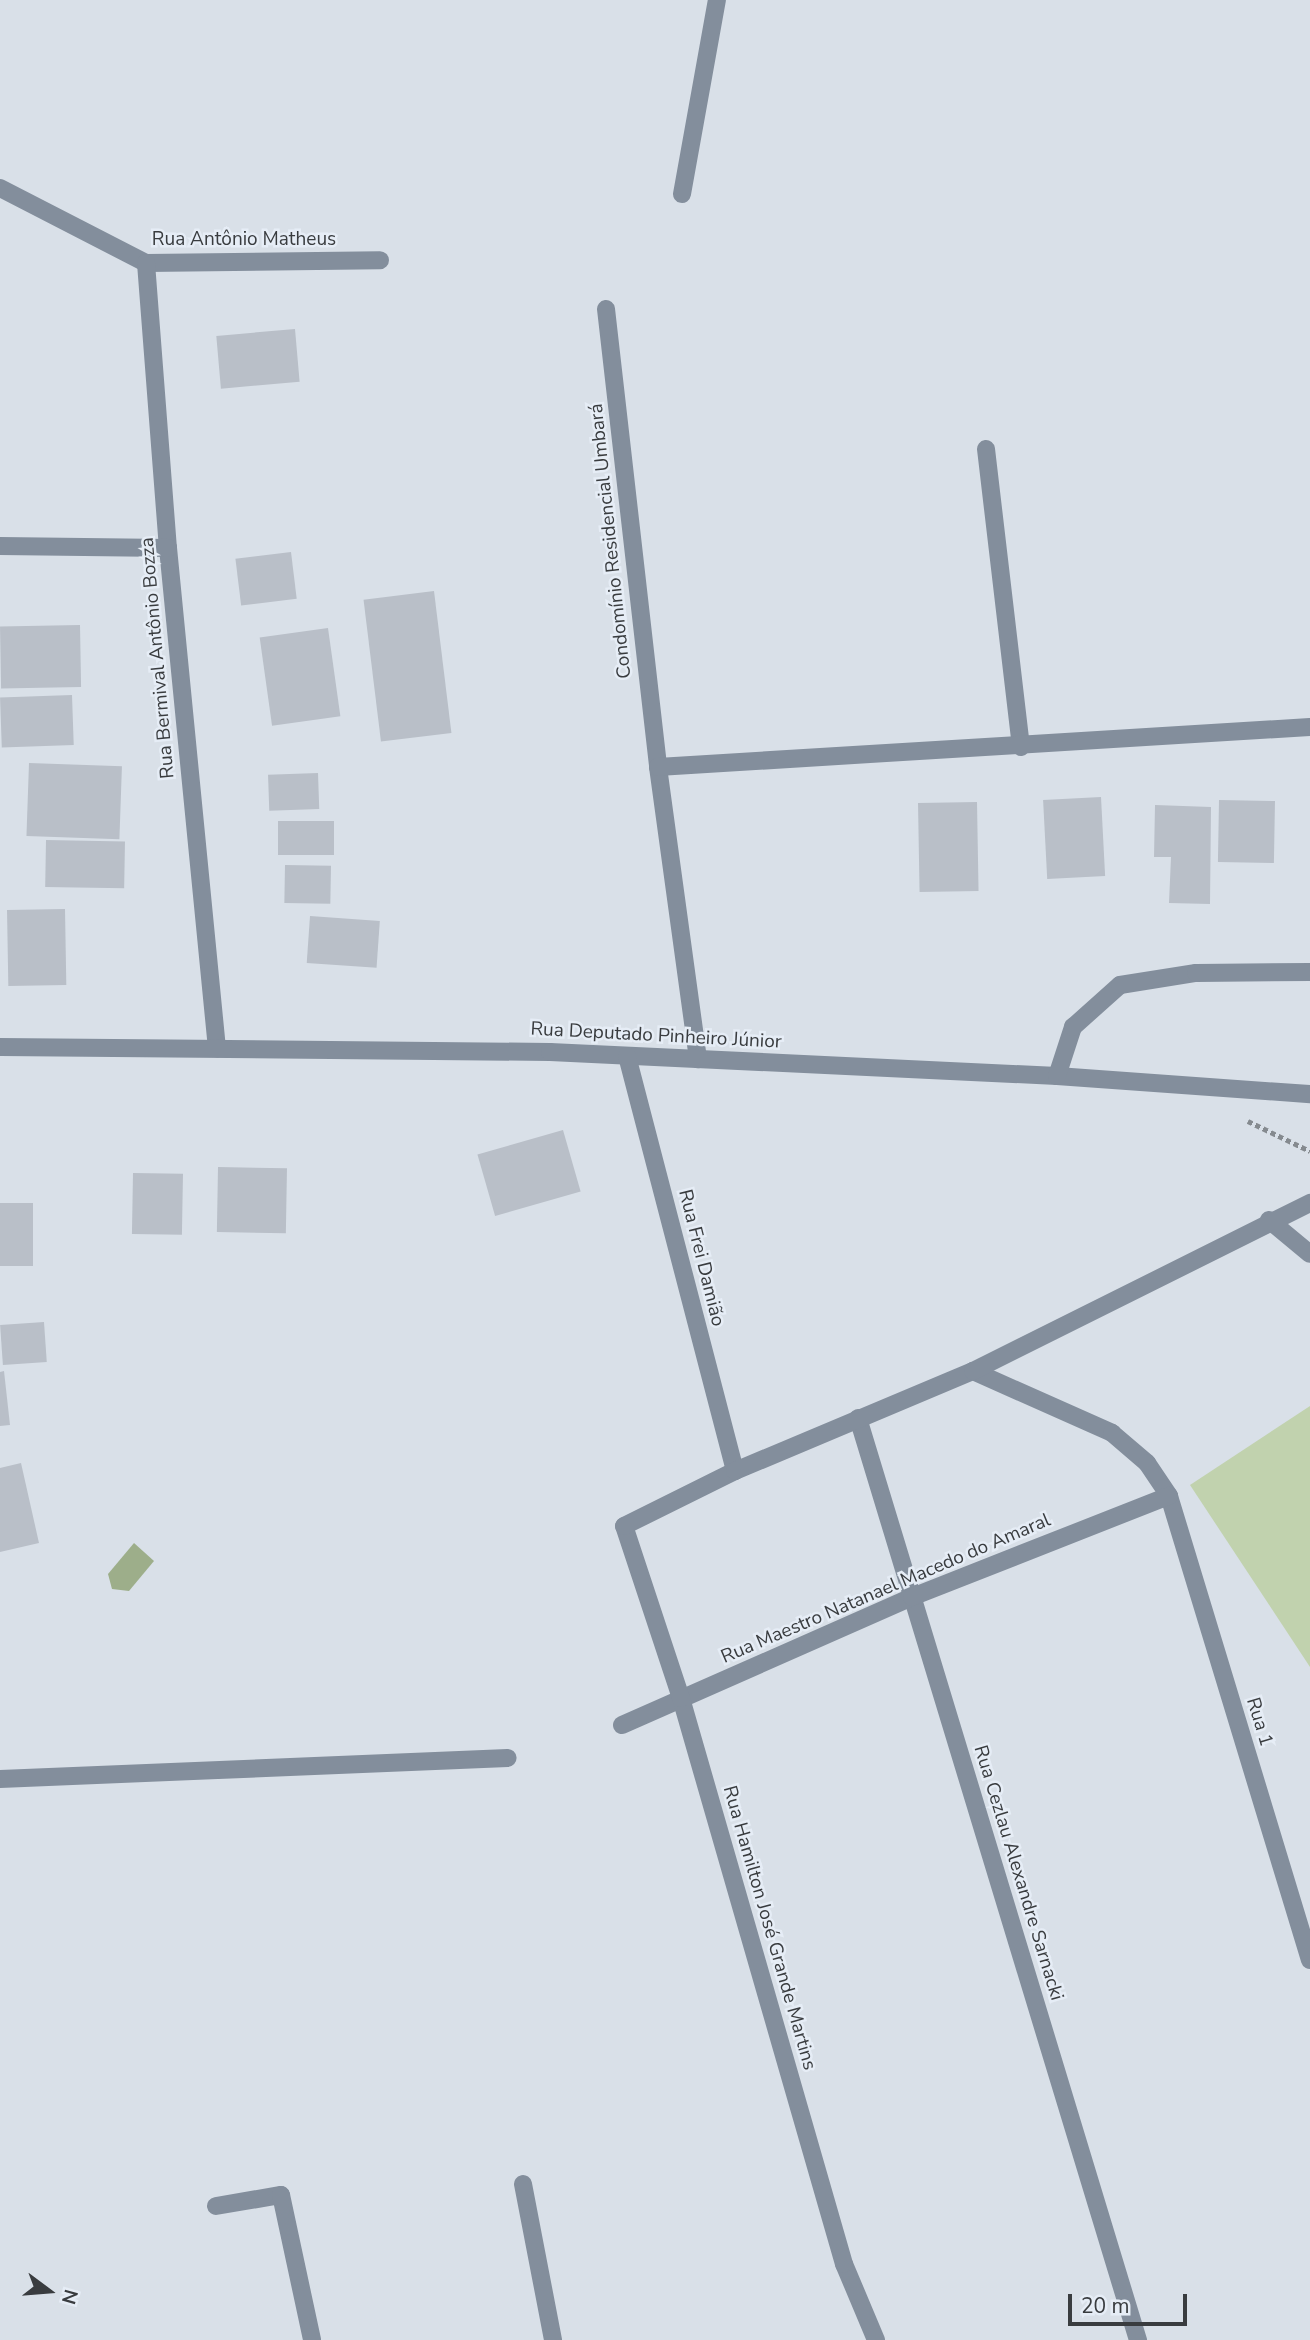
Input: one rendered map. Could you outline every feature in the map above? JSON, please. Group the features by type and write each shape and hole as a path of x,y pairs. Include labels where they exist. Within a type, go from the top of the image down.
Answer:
{"street":[{"path":"682,194 717,0"},
{"name":"Rua Antônio Matheus","path":"0,188 146,263 380,260"},
{"name":"Rua Bermival Antônio Bozza","path":"146,263 168,548 217,1049"},
{"name":"Condomínio Residencial Umbará","path":"606,309 658,767 698,1059"},
{"path":"986,449 1021,747"},
{"path":"0,546 168,548"},
{"path":"658,767 1021,747 1310,727"},
{"path":"1057,1076 1073,1027 1119,985 1196,973 1310,972"},
{"name":"Rua Deputado Pinheiro Júnior","path":"0,1047 628,1056 1057,1076 1310,1094"},
{"name":"Rua Frei Damião","path":"628,1056 735,1471"},
{"path":"735,1471 973,1371 1269,1220 1310,1203"},
{"path":"1269,1220 1310,1254"},
{"name":"Rua 1","path":"973,1371 1112,1433 1147,1463 1169,1496 1310,1960"},
{"name":"Rua Cezlau Alexandre Sarnacki","path":"858,1418 1138,2340"},
{"name":"Rua Hamilton José Grande Martins","path":"735,1471 624,1526 681,1699 844,2264 876,2340"},
{"name":"Rua Maestro Natanael Macedo do Amaral","path":"622,1725 912,1597 1169,1496"},
{"path":"0,1779 508,1758"},
{"path":"523,2184 553,2340"},
{"path":"216,2206 281,2195 312,2340"}],"shaded area":[{"path":"1310,1406 1310,1667 1190,1485"},
{"path":"134,1543 154,1561 129,1591 112,1589 108,1574"}],"building":[{"path":"295,329 300,382 221,389 216,336"},
{"path":"291,552 297,599 241,605 235,559"},
{"path":"434,591 451,733 381,742 364,600"},
{"path":"80,625 81,687 1,688 0,626"},
{"path":"328,628 340,716 272,726 260,638"},
{"path":"72,695 74,745 2,747 0,698"},
{"path":"29,763 122,766 119,839 26,836"},
{"path":"318,773 319,809 269,811 268,775"},
{"path":"1101,797 1105,876 1047,879 1043,800"},
{"path":"1219,800 1275,801 1274,863 1218,862"},
{"path":"977,802 979,891 920,892 918,803"},
{"path":"1155,805 1211,807 1210,904 1169,903 1171,857 1154,857"},
{"path":"278,821 334,821 334,855 278,855"},
{"path":"46,840 125,841 124,888 45,887"},
{"path":"285,865 331,866 330,904 284,903"},
{"path":"65,909 66,985 8,986 7,910"},
{"path":"310,916 380,921 377,968 307,963"},
{"path":"563,1130 581,1192 495,1216 477,1155"},
{"path":"218,1167 287,1168 286,1233 217,1232"},
{"path":"133,1173 183,1174 182,1235 132,1234"},
{"path":"0,1203 33,1203 33,1266 0,1266"},
{"path":"44,1322 47,1362 3,1365 0,1325"},
{"path":"4,1371 10,1425 0,1426 0,1372"},
{"path":"21,1463 39,1543 0,1552 0,1468"}]}
